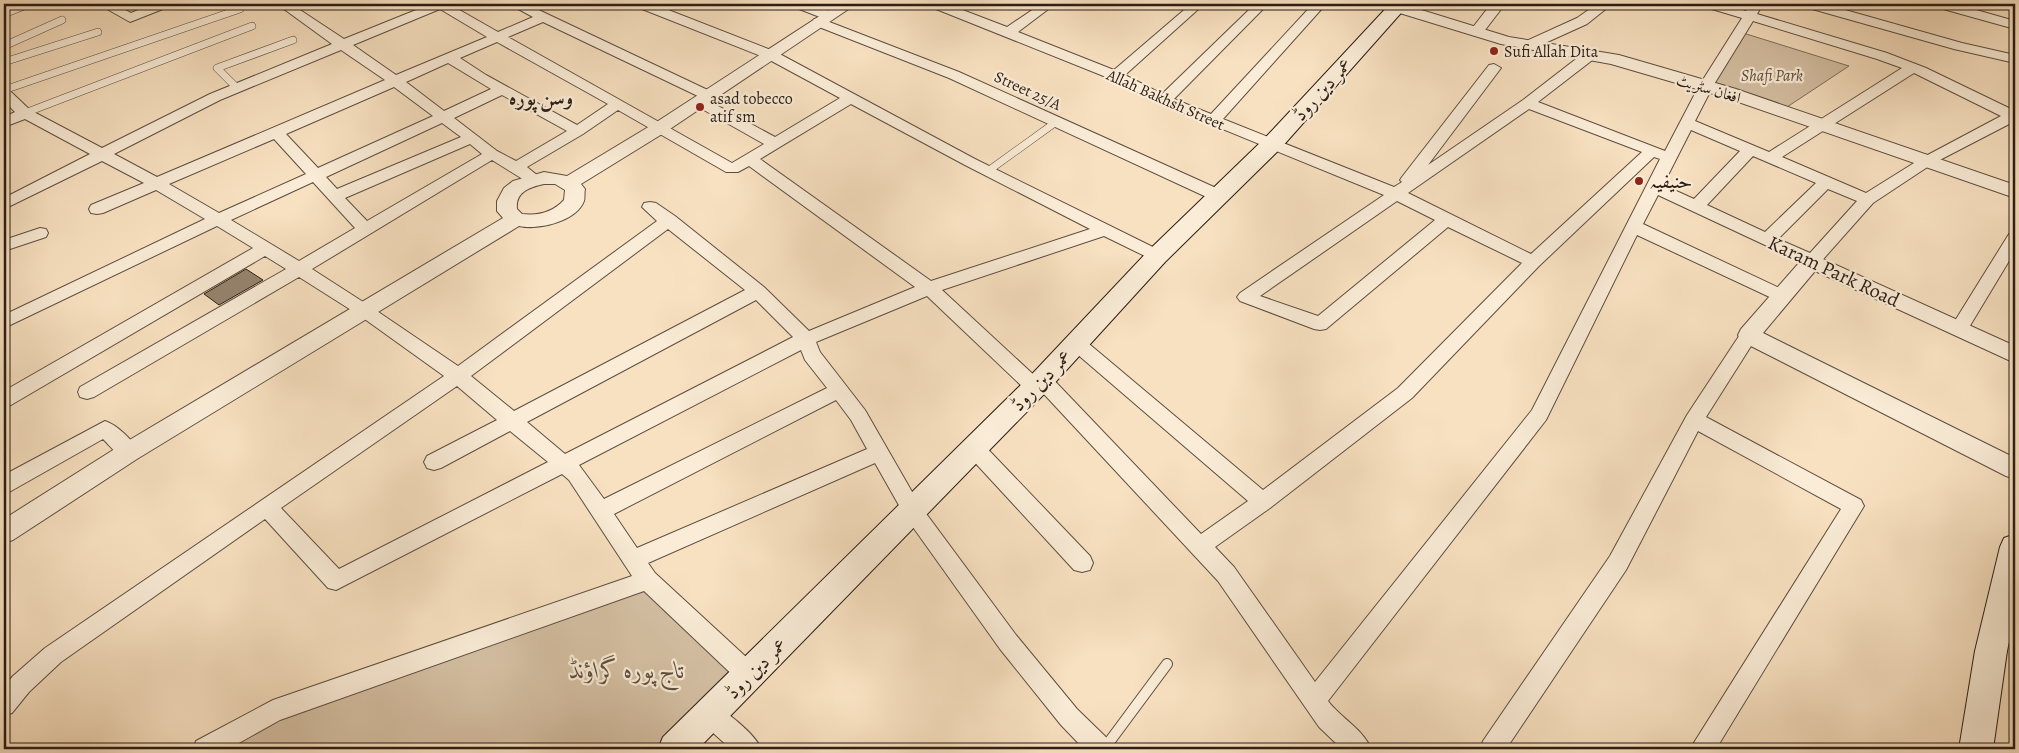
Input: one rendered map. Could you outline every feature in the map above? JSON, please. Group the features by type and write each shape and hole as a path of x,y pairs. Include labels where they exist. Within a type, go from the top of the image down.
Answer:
{"main road":[{"name":"عمر دین روڈ","path":"675,749 1038,383 1158,256 1273,143 1394,5"},
{"path":"1976,749 1992,651 2013,568"}],"street":[{"path":"105,4 130,18 164,4"},
{"path":"284,4 397,82 492,154 516,166 535,180"},
{"path":"4,204 237,88 441,4 498,38 661,127 732,169 850,98"},
{"path":"516,4 704,99 776,144"},
{"path":"642,4 771,55 988,171 1158,256"},
{"name":"Street 25/A","path":"799,4 824,19 954,75 1218,196"},
{"path":"570,182 661,127 848,4"},
{"name":"Allah Bakhsh Street","path":"939,4 1116,76 1164,100 1396,194"},
{"path":"1009,32 1049,4"},
{"path":"1116,76 1198,4"},
{"path":"1164,100 1262,4"},
{"path":"1214,120 1320,4"},
{"path":"1477,31 1498,4"},
{"path":"1584,4 1603,6"},
{"path":"1710,4 1754,10 1873,53 1912,68 2014,116"},
{"path":"1810,4 1959,46 2015,59"},
{"path":"1940,4 2015,25"},
{"name":"افغان سٹریٹ","path":"1394,5 1507,41 1612,59 1706,86 2015,192"},
{"path":"1529,44 1582,21 1603,6"},
{"path":"1314,701 1539,416 1633,226 1706,86 1754,10"},
{"path":"98,209 397,82 544,17"},
{"path":"1447,219 1320,324 1246,298 1528,103 1590,55"},
{"path":"450,58 502,90 578,131"},
{"path":"1396,194 1494,68"},
{"path":"1770,158 1912,68"},
{"path":"4,322 147,252 502,90"},
{"path":"4,92 25,113 158,184 218,220 365,311 458,376 576,474 647,580 749,675"},
{"path":"1528,103 1669,157"},
{"path":"516,166 578,131 618,104"},
{"path":"4,123 25,113"},
{"path":"1492,749 1618,563 1694,420 1749,335 1867,199 1927,161 2014,116"},
{"path":"1687,124 1867,199"},
{"path":"277,133 365,229"},
{"path":"335,196 472,138"},
{"path":"1696,207 1750,150"},
{"path":"1200,546 1263,502 1405,393 1533,262 1652,151"},
{"path":"87,392 299,270 492,154"},
{"path":"750,159 929,288 1038,383 1226,574 1326,719 1359,749"},
{"path":"555,178 570,182 575,189 576,197 571,205 562,213 535,221 516,219 507,212 505,201 519,186 535,180 555,178"},
{"path":"1767,240 1826,182"},
{"name":"Karam Park Road","path":"1654,187 2015,355"},
{"path":"1396,194 1533,262"},
{"path":"650,207 758,291 806,339 812,355 858,415 912,510 1014,649 1069,717 1102,749"},
{"path":"4,532 129,452 516,219"},
{"path":"4,705 22,684 53,655 458,376 669,220"},
{"path":"1633,226 1782,296"},
{"path":"267,508 336,581 806,339 929,288 1105,230"},
{"path":"4,246 40,234"},
{"path":"1959,328 2015,238"},
{"path":"4,400 265,249"},
{"path":"434,462 758,291"},
{"path":"1749,335 2015,469"},
{"path":"1076,343 1263,502"},
{"path":"601,511 838,390"},
{"path":"1694,420 1854,506 1702,749"},
{"path":"4,485 105,429 129,452"},
{"path":"974,448 1082,563"},
{"path":"634,559 880,452"},
{"path":"205,749 273,710 647,580"},
{"path":"710,715 749,749"}],"lane":[{"path":"4,14 29,4"},
{"path":"4,92 240,8"},
{"path":"4,46 62,20"},
{"path":"25,113 252,26"},
{"path":"4,62 98,32"},
{"path":"237,88 217,68 294,40"},
{"path":"988,171 1056,122"},
{"path":"1102,749 1167,664"}],"green space":[{"name":"Shafi Park","path":"1740,32 1849,66 1781,111 1706,86"},
{"name":"تاج پورہ گراؤنڈ","path":"647,580 749,675 672,749 205,749 273,711"}],"building":[{"path":"246,269 263,280 219,305 204,294"}],"place":[{"name":"Sufi Allah Dita","path":"1494,51"},
{"name":"asad tobecco atif sm","path":"700,107"},
{"name":"حنیفیہ","path":"1639,181"}],"district":[{"name":"وسن پورہ","path":"541,98"}]}
